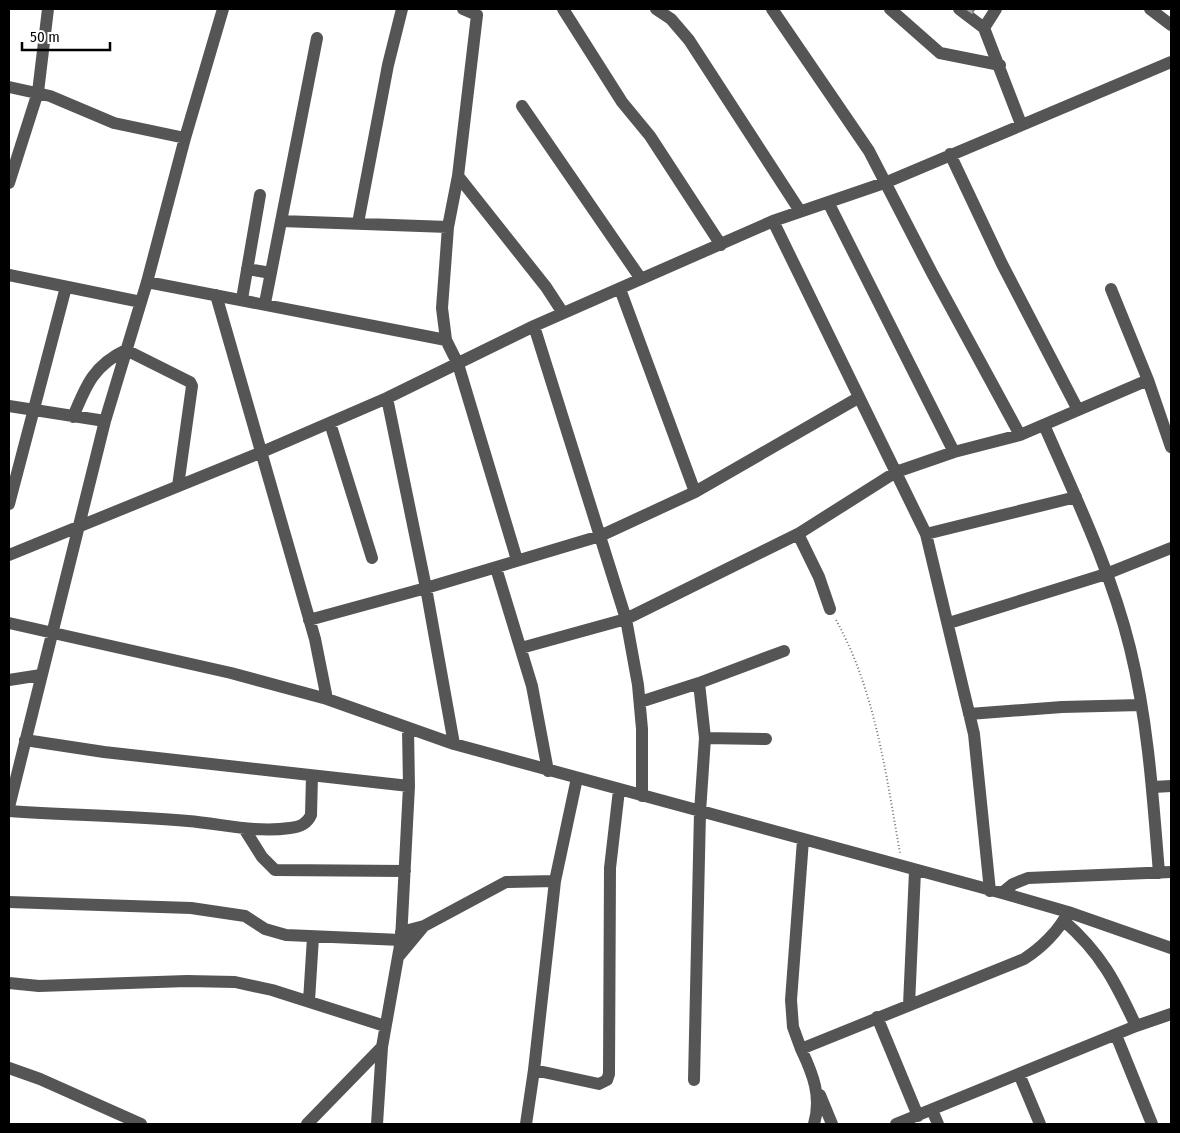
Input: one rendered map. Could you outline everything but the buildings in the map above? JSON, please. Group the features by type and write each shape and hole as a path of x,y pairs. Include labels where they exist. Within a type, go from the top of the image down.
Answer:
{"street":[{"path":"10,176 23,143 38,92 48,9"},
{"path":"9,807 105,421 147,282 185,138 223,9"},
{"path":"358,223 388,65 402,9"},
{"path":"463,9 478,12 458,176 448,227 442,308 446,340 458,364 517,560"},
{"path":"564,9 622,102 650,136 721,245"},
{"path":"656,9 671,19 690,40 800,211"},
{"path":"772,9 869,151 887,182 932,273 1020,435"},
{"path":"890,9 940,53 1000,65"},
{"path":"959,9 984,28 1000,65 1021,124"},
{"path":"984,28 996,9"},
{"path":"1150,9 1171,25"},
{"path":"265,303 317,38"},
{"path":"9,555 330,423 458,364 534,326 773,221 887,182 1021,124 1171,64"},
{"path":"9,87 38,92 114,123 185,138"},
{"path":"522,106 641,280"},
{"path":"950,154 1002,264 1078,410"},
{"path":"458,176 563,313"},
{"path":"242,299 260,195"},
{"path":"828,202 954,452"},
{"path":"281,220 448,227"},
{"path":"773,221 926,534 970,714 996,892"},
{"path":"247,269 271,273"},
{"path":"9,275 140,302"},
{"path":"147,282 265,303 446,340"},
{"path":"9,504 66,287"},
{"path":"620,289 696,492"},
{"path":"1111,289 1148,380 1171,447"},
{"path":"216,295 309,620 327,699"},
{"path":"534,326 626,619 640,702 642,796"},
{"path":"73,417 93,375 109,358 126,350"},
{"path":"126,350 190,382 192,386 178,486"},
{"path":"521,648 626,619 798,534 896,472 954,452 1020,435 1148,380"},
{"path":"386,398 426,588 454,744"},
{"path":"309,620 496,568 600,536 696,492 858,398"},
{"path":"9,406 105,421"},
{"path":"330,423 372,558"},
{"path":"996,892 1028,878 1165,872 1141,705 1130,648 1106,574 1076,497 1044,426"},
{"path":"926,534 1076,497"},
{"path":"798,534 819,578 830,609"},
{"path":"949,623 1106,574 1171,548"},
{"path":"496,568 536,703 548,770"},
{"path":"9,623 231,673 327,699 408,730 454,744 996,892 1066,916 1171,948"},
{"path":"640,702 699,683 784,651"},
{"path":"9,680 41,675"},
{"path":"694,1080 700,812 705,738 699,683"},
{"path":"970,714 1062,707 1141,705"},
{"path":"377,1124 382,1046 401,936 409,786 408,730"},
{"path":"705,738 766,739"},
{"path":"9,757 24,746 409,786"},
{"path":"9,811 190,822 245,830 283,829 304,825 311,815 312,776"},
{"path":"526,1124 534,1070 555,881 577,778"},
{"path":"1152,787 1171,786"},
{"path":"534,1070 599,1084 607,1080 609,1074 610,868 619,790"},
{"path":"245,830 262,857 275,870 405,871"},
{"path":"803,840 792,1000 793,1027 832,1124"},
{"path":"909,868 909,1005"},
{"path":"9,902 191,908 245,916 265,929 278,934 313,937 401,936 424,926 506,882 555,881"},
{"path":"801,1049 877,1016 1024,959 1040,946 1066,916"},
{"path":"1066,916 1102,960 1136,1026"},
{"path":"399,956 424,926"},
{"path":"309,1001 313,937"},
{"path":"9,983 39,986 187,981 235,982 309,1001 385,1026"},
{"path":"896,1124 1136,1026 1171,1014"},
{"path":"877,1016 918,1116"},
{"path":"1116,1035 1152,1124"},
{"path":"307,1124 382,1046"},
{"path":"9,1068 40,1079 141,1124"},
{"path":"1019,1074 1040,1124"},
{"path":"813,1079 818,1104 814,1124"},
{"path":"932,1110 938,1124"}],"path":[{"path":"830,609 857,667 868,700 909,868"}]}
